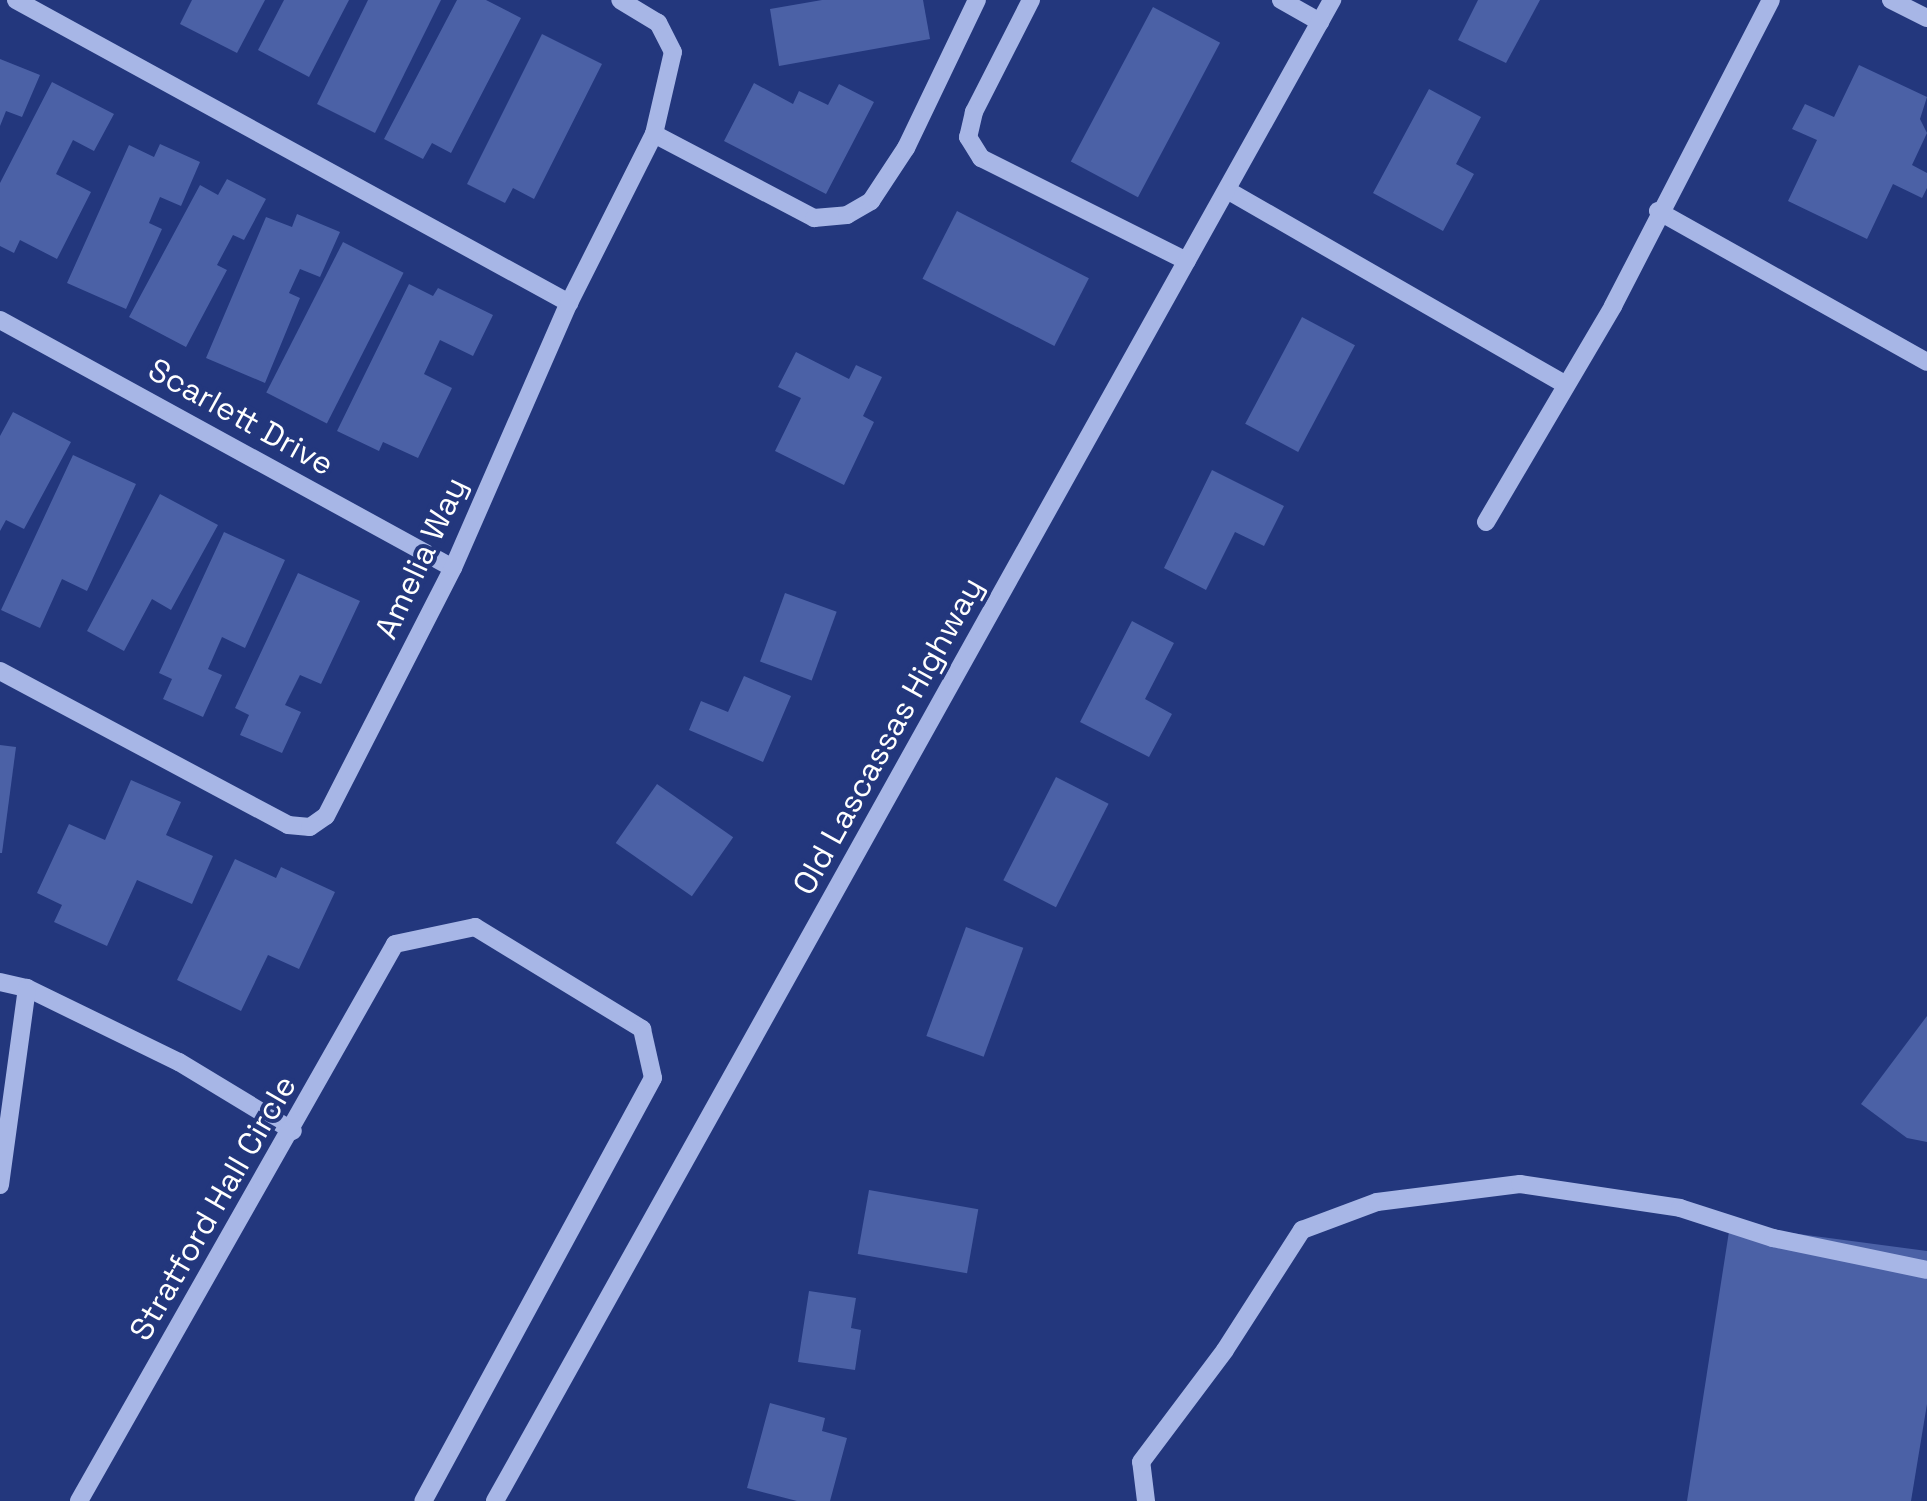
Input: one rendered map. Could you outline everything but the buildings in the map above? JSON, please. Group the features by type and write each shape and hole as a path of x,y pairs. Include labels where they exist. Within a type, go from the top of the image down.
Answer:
{"street":[{"path":"16,0 569,303"},
{"name":"Amelia Way","path":"0,670 288,825 310,826 326,816 453,568 569,303 654,134 672,79 672,52 658,23 620,0"},
{"path":"654,134 814,218 847,215 870,201 906,148 977,0"},
{"path":"1031,0 974,112 968,138 981,158 1186,262"},
{"path":"1281,0 1320,22"},
{"name":"Old Lascassas Highway","path":"495,1501 1332,0"},
{"path":"1486,522 1566,385 1771,0"},
{"path":"1891,0 1927,18"},
{"path":"1227,190 1566,385"},
{"path":"1658,211 1927,362"},
{"name":"Scarlett Drive","path":"0,320 453,568"},
{"name":"Stratford Hall Circle","path":"79,1501 293,1131 395,944 475,928 642,1029 653,1078 423,1501"},
{"path":"0,982 28,988 179,1062 293,1131"},
{"path":"0,1185 28,988"},
{"path":"1146,1501 1141,1462 1225,1350 1302,1230 1376,1202 1520,1184 1680,1208 1773,1238 1927,1270"}]}
